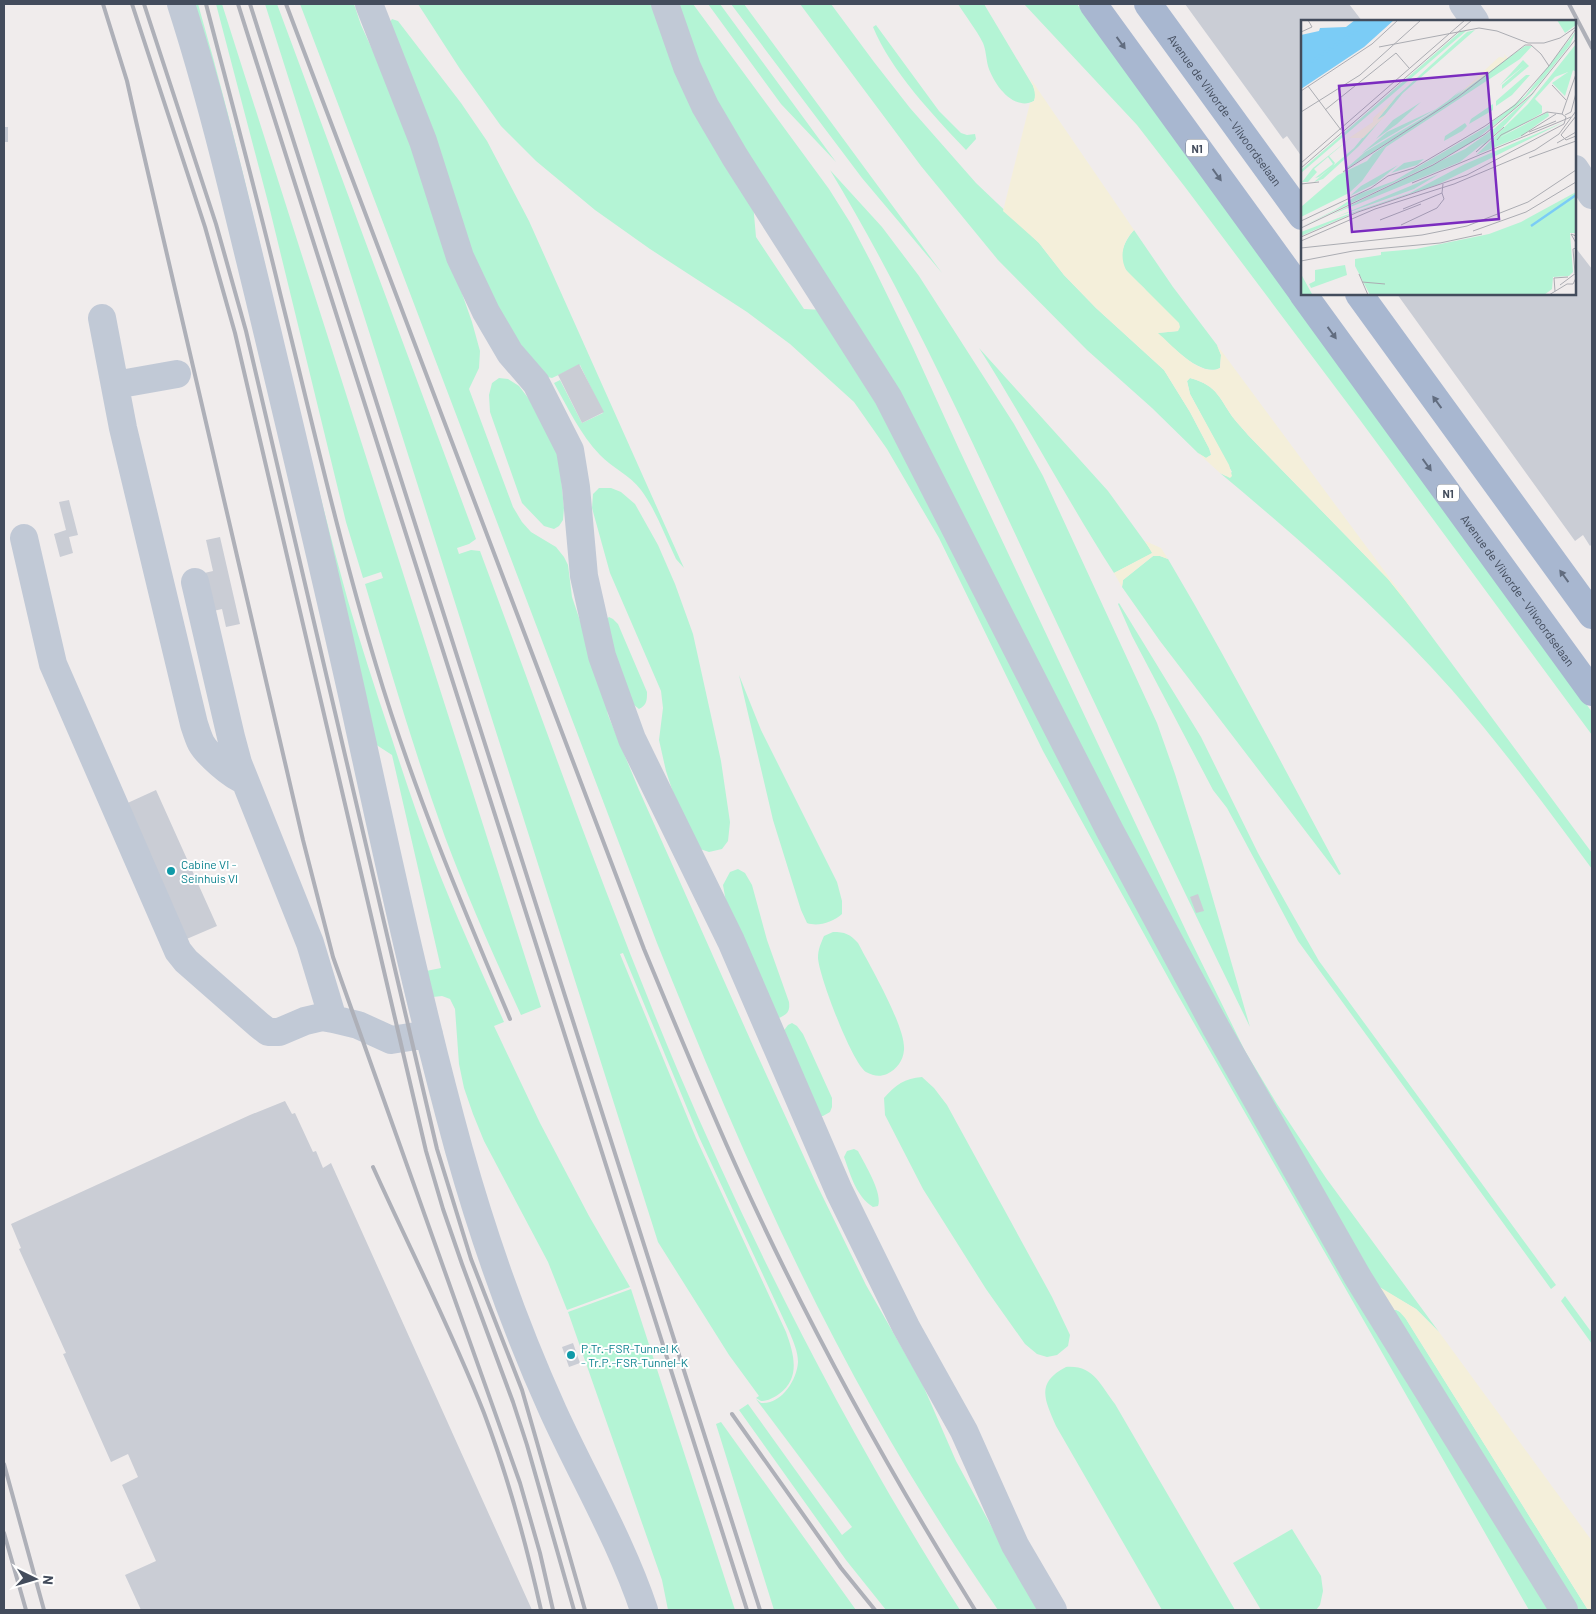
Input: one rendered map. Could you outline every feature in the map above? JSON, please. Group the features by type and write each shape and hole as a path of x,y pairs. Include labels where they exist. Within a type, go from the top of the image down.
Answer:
{"main road":[{"name":"Avenue de Vilvorde - Vilvoordselaan","path":"1093,4 1301,290"},
{"name":"Avenue de Vilvorde - Vilvoordselaan","path":"1148,4 1301,215"},
{"name":"Avenue de Vilvorde - Vilvoordselaan","path":"1304,295 1592,692"},
{"path":"1360,295 1592,615"}],"lane":[{"path":"181,4 220,138 283,396 353,699 376,810 429,1034 474,1200 510,1307 550,1406 626,1561 644,1610"},
{"path":"369,4 424,141 460,257 486,312 510,353 536,383 570,450 576,487 584,576 602,656 632,739 730,941 839,1191 906,1327 964,1431 1015,1545 1053,1610"},
{"path":"665,4 687,67 705,106 735,157 888,397 1138,884 1216,1028 1357,1276 1564,1610"},
{"path":"1463,4 1474,20"},
{"path":"1576,171 1592,195"},
{"path":"102,318 123,428 194,724 201,743 206,749 236,778 244,780"},
{"path":"115,385 178,374"},
{"path":"24,538 53,664 178,950 186,961 268,1032 279,1032 305,1021 322,1017 358,1025 391,1040 429,1034"},
{"path":"195,582 231,737 244,780 310,943 333,1019"}],"green space":[{"path":"193,4 198,4 219,78 309,452 348,601 411,797 442,880 504,1022 494,1026 540,1123 589,1216 630,1287 567,1310 548,1262 484,1141 473,1114 464,1088 459,1064 455,1009 450,999 442,996 433,997 426,971 441,968 392,755 375,744"},
{"path":"216,4 222,4 541,1007 521,1015 481,927 445,837 393,680 365,584 383,578 381,572 363,578 346,522 269,206"},
{"path":"265,4 277,4 476,539 469,544 457,548 459,554 471,550 480,551 601,878 678,1071 740,1210 808,1346 881,1480 960,1610 886,1610 846,1560 739,1410 748,1404 842,1535 852,1527 756,1399 761,1403 768,1403 781,1396 787,1390 797,1369 798,1358 796,1350 789,1331 699,1137 623,953 620,954 696,1138 786,1332 794,1365 790,1381 779,1394 773,1398 761,1401 756,1398 759,1396 729,1355 658,1242"},
{"path":"300,4 354,4 361,25 401,112 472,322 480,351 479,368 469,389 513,507 531,532 556,547 568,565 572,597 603,689 608,715 639,790 750,1039 816,1183 866,1285 922,1383 956,1461 1008,1557 1040,1610 998,1610 965,1562 903,1463 843,1355 785,1240 731,1122 657,943"},
{"path":"418,4 653,4 753,203 756,237 804,309 823,310 956,537 1555,1610 1529,1610 1175,990 1043,751 939,538 887,449 854,402 790,344 747,312 650,249 595,210 536,161 501,126 460,69"},
{"path":"672,4 693,4 829,189 851,224 913,348 1188,935 1245,1051 1277,1104 1326,1178 1439,1332 1416,1309 1380,1288 1367,1272 711,93"},
{"path":"708,4 720,4 836,162 781,104"},
{"path":"731,4 744,4 942,273 862,178"},
{"path":"800,4 831,4 910,108 976,183 1039,243 1064,275 1096,308 1164,370 1190,412 1211,455 1206,458 1198,453 1152,408 1087,350 998,260 921,166"},
{"path":"958,4 984,4 1033,86 1036,95 1034,101 1019,103 1005,94 999,87 988,66 983,43"},
{"path":"1024,4 1077,4 1592,712 1592,735 1360,420 1137,125"},
{"path":"392,19 398,21 461,103 487,141 529,221 684,568 676,559 656,515 641,490 632,480 605,460 593,447 554,383 560,380 582,423 603,413 580,365 552,378 543,376 504,322 479,273 390,22"},
{"path":"876,25 939,111 961,133 967,135 975,134 976,139 966,150 914,92 890,60 873,27"},
{"path":"830,170 882,227 919,276 1014,424 1043,476 1157,723 1202,861 1250,1027 1139,798 936,366 885,267"},
{"path":"1134,230 1173,287 1217,345 1221,355 1220,368 1212,370 1195,364 1157,333 1178,331 1123,265 1123,248"},
{"path":"979,348 1108,491 1153,553 1114,573"},
{"path":"499,378 508,379 519,386 535,407 559,458 564,508 563,520 554,529 544,526 522,503 490,412 489,395 492,383"},
{"path":"1190,378 1200,381 1213,389 1248,435 1388,579 1592,853 1592,869 1471,712 1426,661 1340,577 1220,473 1226,476 1232,472 1190,394 1187,381"},
{"path":"599,488 611,488 621,492 635,504 658,545 675,584 693,634 721,761 730,822 728,841 722,849 709,852 697,848 679,811 666,771 659,740 663,708 661,691 610,573 592,508 593,494"},
{"path":"1153,556 1168,559 1235,676 1341,874 1339,875 1160,641 1122,587 1123,580"},
{"path":"1119,603 1201,737 1258,853 1319,961 1556,1285 1551,1289 1298,941 1227,808 1213,790 1132,636"},
{"path":"609,617 618,624 647,692 646,702 639,709 628,700 605,620"},
{"path":"739,675 761,730 837,882 842,901 842,914 830,921 821,924 807,923 801,910 773,820"},
{"path":"738,869 745,873 752,885 767,940 789,1002 788,1012 779,1018 774,1016 727,908 723,885 730,872"},
{"path":"833,932 847,934 858,943 886,996 899,1027 904,1050 902,1058 894,1070 887,1074 879,1076 871,1074 866,1072 860,1065 845,1037 830,1000 818,955 824,936"},
{"path":"792,1023 803,1034 832,1098 830,1112 823,1116 816,1116 782,1033"},
{"path":"922,1077 934,1088 947,1105 1052,1297 1070,1335 1068,1346 1057,1355 1047,1357 1037,1354 1025,1344 986,1289 923,1189 885,1115 884,1098 888,1093 905,1081"},
{"path":"854,1149 858,1151 872,1178 878,1194 878,1206 873,1207 862,1197 852,1178 844,1157 847,1151"},
{"path":"631,1289 735,1610 668,1610 662,1580 568,1312"},
{"path":"1565,1296 1592,1333 1592,1344 1561,1301"},
{"path":"1394,1309 1402,1313 1406,1319 1588,1610 1573,1610"},
{"path":"1066,1367 1076,1367 1090,1373 1100,1383 1115,1404 1235,1610 1162,1610 1056,1426 1046,1400 1046,1386 1056,1373"},
{"path":"721,1422 856,1610 774,1610 716,1424"},
{"path":"1292,1529 1321,1576 1323,1591 1320,1605 1316,1610 1261,1610 1233,1563"}],"sand":[{"path":"1027,74 1134,230 1127,239 1123,249 1126,270 1179,323 1180,327 1178,331 1158,333 1187,359 1204,369 1220,368 1221,355 1217,345 1417,615 1388,579 1248,435 1213,389 1200,381 1190,378 1187,381 1190,394 1229,465 1232,476 1230,478 1220,473 1198,453 1206,458 1211,455 1190,412 1164,370 1096,308 1064,275 1039,243 1003,211 1030,103 1034,101 1034,89"},
{"path":"1145,541 1161,548 1168,559 1153,556 1123,580 1122,587 1114,573 1152,553"},
{"path":"1378,1286 1416,1309 1439,1332 1592,1541 1592,1610 1588,1610 1406,1319 1398,1310 1393,1310"}],"building":[{"path":"1185,4 1349,4 1361,20 1301,20 1301,156 1287,136 1283,139"},
{"path":"4,127 8,127 8,142 4,142"},
{"path":"1576,248 1592,269 1592,544 1590,546 1583,535 1575,541 1398,295 1576,295"},
{"path":"579,364 604,412 582,423 558,375"},
{"path":"69,500 78,535 69,537 73,553 60,557 54,534 66,530 59,502"},
{"path":"220,537 240,624 226,627 222,609 209,612 200,574 213,571 206,540"},
{"name":"Cabine VI - Seinhuis VI","path":"156,790 217,926 182,941 121,806"},
{"path":"1198,894 1204,911 1196,913 1190,897"},
{"path":"285,1101 292,1114 295,1113 313,1152 316,1151 323,1168 331,1163 532,1610 141,1610 125,1575 156,1561 122,1485 138,1477 128,1454 111,1462 63,1354 66,1353 19,1249 21,1248 11,1224 250,1115"},
{"name":"P.Tr.-FSR-Tunnel K - Tr.P.-FSR-Tunnel-K","path":"573,1343 580,1363 569,1367 562,1347"}],"railway":[{"path":"103,4 127,81 303,840 333,957 520,1483 540,1553 553,1610"},
{"path":"132,4 205,227 235,333 426,1151 443,1209 527,1445 574,1610"},
{"path":"144,4 216,224 246,331 437,1149 471,1259 522,1390 585,1610"},
{"path":"206,4 338,526 376,665 421,800 510,1019"},
{"path":"238,4 747,1610"},
{"path":"250,4 760,1610"},
{"path":"286,4 644,949 703,1090 766,1231 821,1342 911,1504 975,1610"},
{"path":"1569,4 1592,48"},
{"path":"373,1167 444,1320 484,1413 516,1510 541,1610"},
{"path":"732,1414 841,1568 875,1610"},
{"path":"4,1464 44,1610"},
{"path":"4,1533 26,1610"}],"place":[{"name":"Cabine VI - Seinhuis VI","path":"171,871"},
{"name":"P.Tr.-FSR-Tunnel K - Tr.P.-FSR-Tunnel-K","path":"571,1355"}]}
